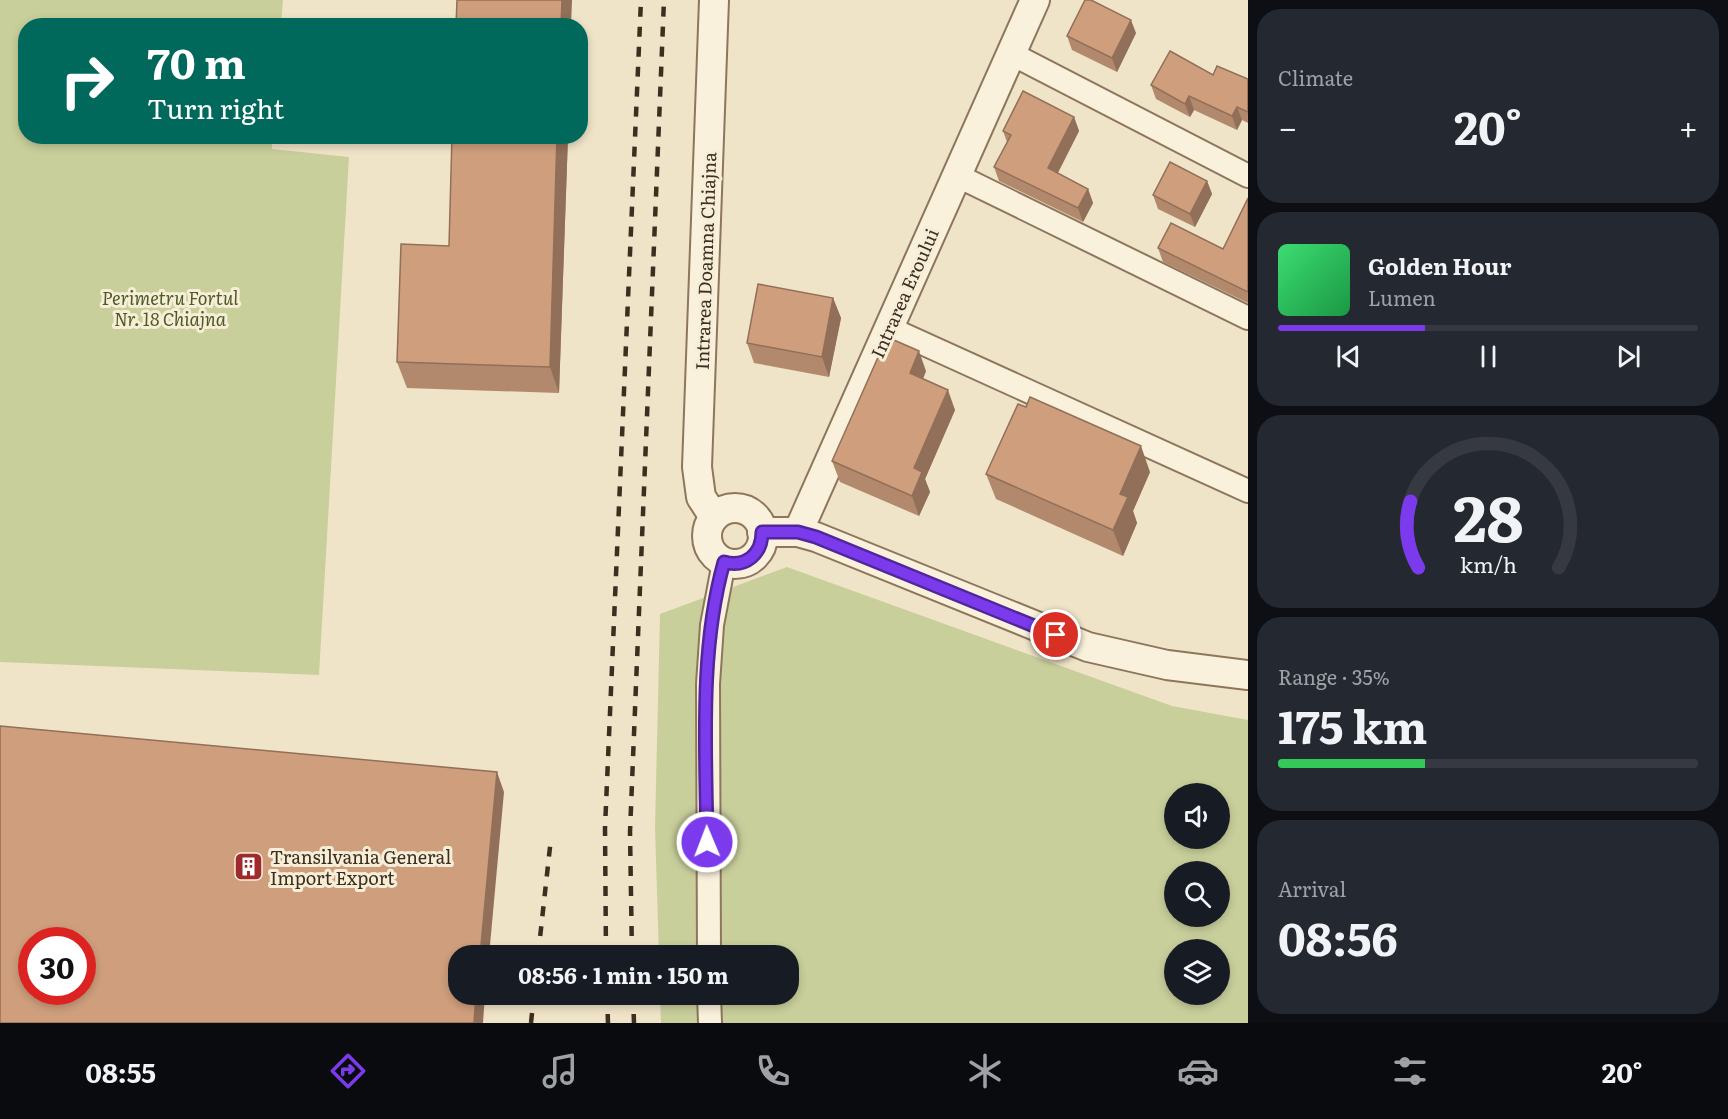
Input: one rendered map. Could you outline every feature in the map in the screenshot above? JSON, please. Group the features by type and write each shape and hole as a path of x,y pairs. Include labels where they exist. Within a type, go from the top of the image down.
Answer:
{"street":[{"name":"Intrarea Doamna Chiajna","path":"714,0 697,467 701,497 714,517"},
{"name":"Intrarea Eroului","path":"798,532 1035,0"},
{"path":"1010,53 1248,176"},
{"path":"956,175 1248,318"},
{"path":"889,328 1248,492"},
{"path":"730,509 747,512 760,524 762,532 760,548 748,561 732,564 717,558 707,542 707,533 714,517 730,509"},
{"path":"762,532 798,532 1088,647 1167,665 1248,675"},
{"path":"709,945 708,684 712,625 724,562"},
{"path":"709,1005 710,1023"}],"green space":[{"name":"Perimetru Fortul Nr. 18 Chiajna","path":"0,0 283,0 282,18 18,18 18,144 272,144 272,149 349,157 319,675 0,662"},
{"path":"787,567 1172,706 1248,720 1248,1023 661,1023 660,1005 799,1005 799,945 659,945 655,828 660,614"}],"building":[{"path":"457,0 562,0 561,18 456,18"},
{"path":"1085,0 1091,0 1131,20 1112,58 1067,36"},
{"path":"1170,51 1213,75 1217,66 1248,79 1248,112 1237,107 1232,116 1189,96 1185,104 1151,85"},
{"path":"1023,91 1074,117 1048,168 1088,189 1078,208 994,167 1011,135 1003,131"},
{"path":"452,144 557,144 550,367 397,362 401,244 449,246"},
{"path":"1170,162 1207,181 1190,214 1153,195"},
{"path":"1248,198 1248,292 1158,248 1171,223 1223,249"},
{"path":"758,284 833,298 822,357 747,343"},
{"path":"887,337 919,351 910,373 948,390 914,468 922,472 912,496 832,461"},
{"path":"1030,397 1141,446 1120,494 1128,497 1113,530 986,474 1018,404 1026,407"},
{"name":"Transilvania General Import Export","path":"0,726 497,772 481,945 448,945 448,1005 475,1005 474,1023 0,1023"}],"railway":[{"path":"606,945 605,828 641,0"},
{"path":"632,945 630,832 664,0"},
{"path":"539,945 551,838"},
{"path":"531,1023 533,1005"},
{"path":"607,1005 608,1023"},
{"path":"633,1005 634,1023"}],"place":[{"name":"Transilvania General Import Export","path":"249,866"}],"route":[{"path":"707,842 708,684 712,625 718,584 724,562 732,564 748,561 760,548 762,532 778,530 816,537 1056,635"}]}
